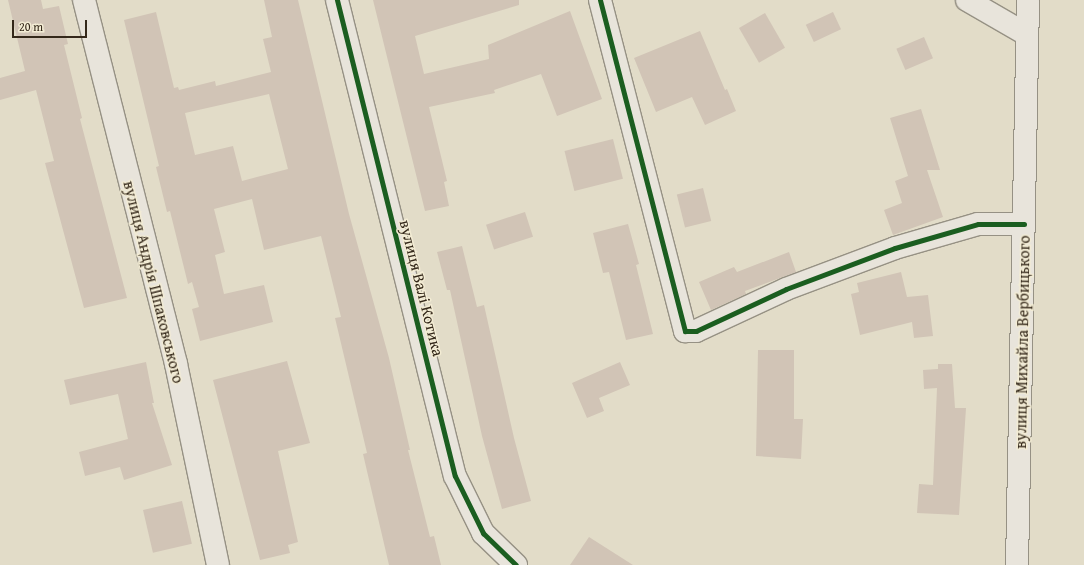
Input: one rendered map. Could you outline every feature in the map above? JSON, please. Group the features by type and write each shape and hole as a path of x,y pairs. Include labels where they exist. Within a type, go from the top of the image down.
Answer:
{"street":[{"name":"вулиця Андрія Шпаковського","path":"84,0 176,364 218,565"},
{"name":"вулиця Валі Котика","path":"337,0 455,476 483,533 516,565"},
{"path":"600,0 685,331 696,331 786,288 895,248 978,224 1024,224"},
{"path":"967,0 1026,34"},
{"name":"вулиця Михайла Вербицького","path":"1017,565 1024,224 1026,34 1028,0"}],"building":[{"path":"8,0 41,0 43,9 59,6 68,44 64,45 82,118 80,119 127,298 84,308 45,163 54,161 36,90 0,100 0,78 25,71"},
{"path":"264,0 298,0 349,214 389,358 410,450 408,450 430,537 434,536 441,565 389,565 363,454 367,453 335,318 341,317 321,236 264,250 252,199 214,209 225,252 215,255 224,294 264,285 273,322 200,341 192,309 199,307 192,282 188,284 170,211 167,212 156,167 159,166 124,20 156,12 174,88 178,87 179,90 215,81 216,86 271,72 263,39 272,37","holes":["269,94 288,169 242,181 233,146 195,155 185,113"]},
{"path":"373,0 519,0 519,5 415,36 424,74 489,59 488,45 570,11 602,99 557,116 541,74 494,90 495,93 429,107 447,181 444,182 449,206 425,211"},
{"path":"833,12 841,29 814,42 806,25"},
{"path":"765,13 785,48 759,63 739,28"},
{"path":"700,31 725,90 727,89 736,111 705,125 692,97 656,112 634,58"},
{"path":"924,37 933,58 905,70 896,49"},
{"path":"921,109 940,170 927,170 943,217 893,235 884,210 902,203 895,181 908,176 890,118"},
{"path":"613,139 623,179 574,191 564,151"},
{"path":"703,188 711,221 685,228 677,195"},
{"path":"525,212 533,237 494,249 486,225"},
{"path":"628,224 639,264 636,265 653,334 626,340 609,272 603,273 593,233"},
{"path":"462,246 477,307 484,305 514,438 531,501 502,509 482,436 450,290 447,290 437,252"},
{"path":"789,252 796,272 745,291 746,294 711,310 699,282 734,267 737,272"},
{"path":"901,272 907,297 928,295 933,336 914,338 912,322 860,335 851,294 859,292 857,283"},
{"path":"758,350 794,350 794,419 803,419 801,459 756,456"},
{"path":"287,361 310,443 278,451 298,542 288,545 290,553 260,560 213,380"},
{"path":"146,362 154,403 152,403 172,465 124,480 120,467 85,476 79,452 128,439 118,394 70,405 64,380"},
{"path":"620,362 630,385 599,398 604,411 587,418 572,383"},
{"path":"938,364 952,364 955,408 966,408 959,515 917,513 919,484 933,485 937,388 924,389 923,370 938,369"},
{"path":"182,501 192,544 153,553 143,510"},
{"path":"589,537 633,565 570,565"}],"cycle path":[{"path":"337,0 455,476 483,533 516,565"},
{"path":"600,0 685,331 696,331 786,289 895,248 978,224 1024,224"}]}
